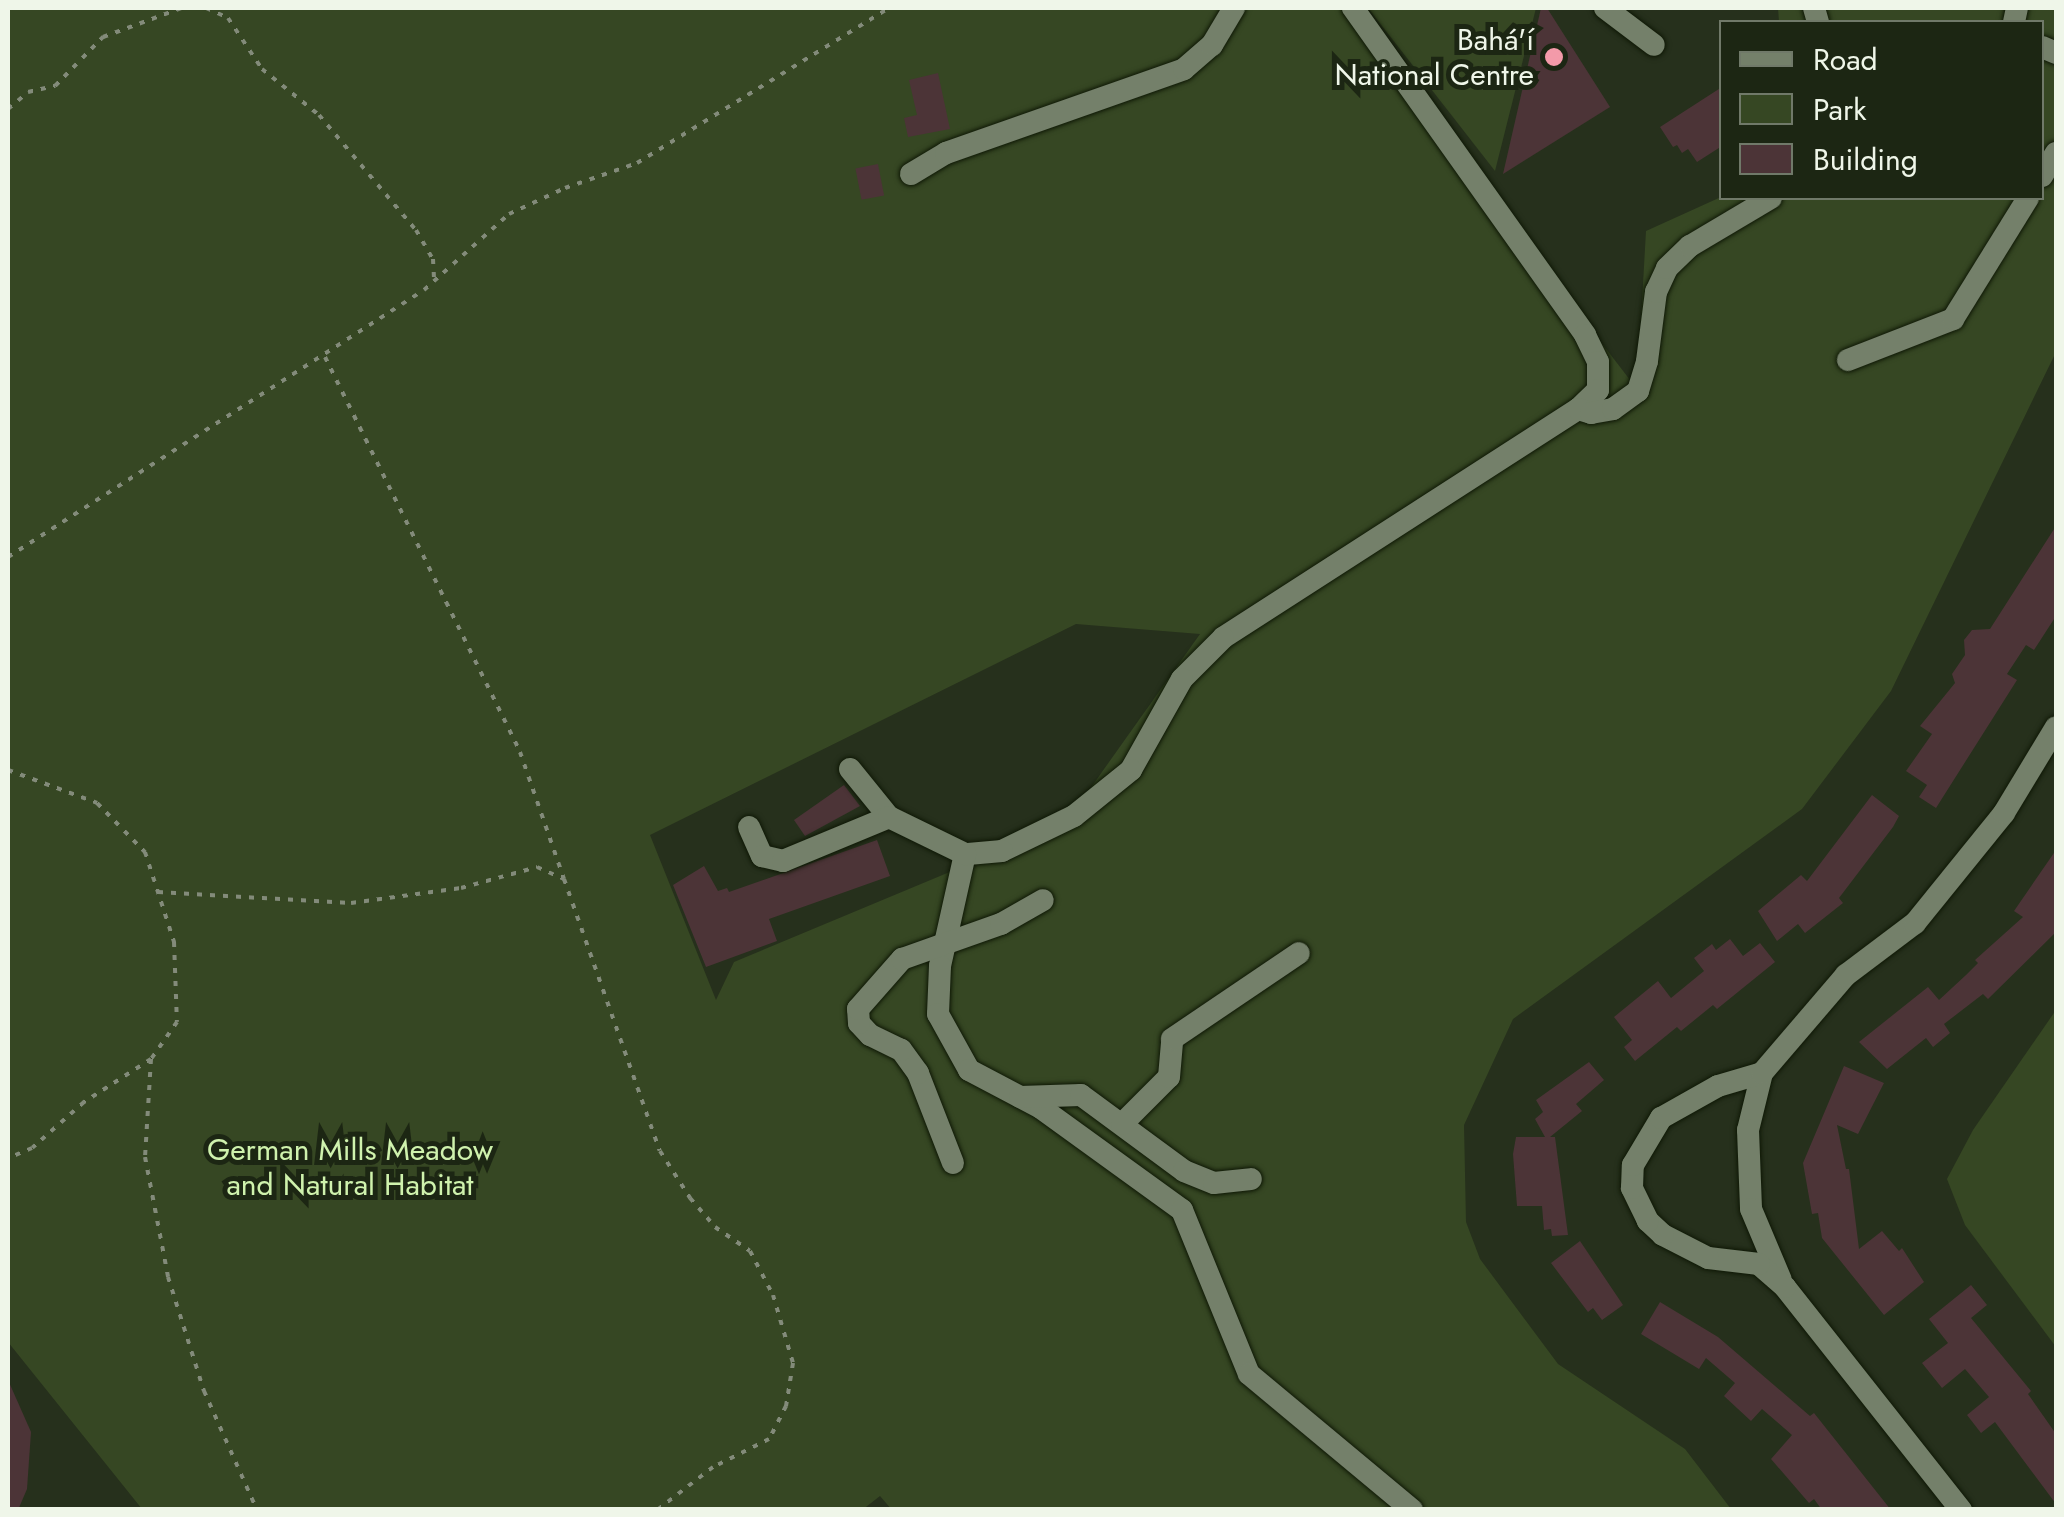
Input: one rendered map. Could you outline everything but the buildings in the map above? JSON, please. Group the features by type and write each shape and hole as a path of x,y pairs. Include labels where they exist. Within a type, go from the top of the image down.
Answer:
{"street":[{"path":"911,174 946,154 1184,70 1212,45 1234,8"},
{"path":"850,769 889,817 965,854 1002,851 1074,816 1131,770 1182,679 1223,638 1578,409 1598,390 1598,362 1584,335 1353,8"},
{"path":"1604,8 1654,45"},
{"path":"1578,409 1590,413 1612,409 1638,390 1647,361 1656,292 1668,268 1690,246 1768,200"},
{"path":"1848,360 1953,318 2027,200"},
{"path":"1785,1288 1751,1209 1748,1130 1762,1073 1846,975 1914,922 1938,897 2004,813 2056,727"},
{"path":"748,827 762,856 783,860 889,817"},
{"path":"965,854 945,944 938,1014 953,1049 969,1070 1020,1097 1182,1210 1248,1374 1412,1510"},
{"path":"953,1163 918,1073 902,1050 870,1035 859,1023 858,1009 902,959 1000,924 1043,900"},
{"path":"1122,1124 1170,1077 1172,1039 1298,953"},
{"path":"1762,1073 1718,1086 1661,1118 1632,1164 1632,1188 1648,1221 1663,1235 1708,1258 1759,1264 1785,1288 1961,1510"},
{"path":"1020,1097 1081,1094 1142,1144 1184,1171 1214,1183 1251,1179"}],"path":[{"path":"8,108 28,92 55,86 103,38 182,8"},
{"path":"206,8 228,18 262,69 319,115 416,230 433,259 434,280"},
{"path":"8,557 434,280 509,214 565,188 637,163 888,8"},
{"path":"324,355 520,752 660,1151 690,1198 715,1227 750,1251 773,1296 793,1364 786,1406 770,1439 713,1467 656,1510"},
{"path":"8,770 97,803 145,852 174,942 176,1022 151,1059 94,1096 32,1148 8,1158"},
{"path":"158,892 351,903 461,888 537,868 564,879"},
{"path":"151,1059 145,1157 168,1277 204,1391 257,1510"}],"green space":[{"name":"German Mills Meadow and Natural Habitat","path":"8,8 1344,8 1637,389 1646,231 1719,198 2044,200 2044,20 1779,20 1778,8 2056,8 2056,352 1891,691 1802,809 1513,1019 1464,1125 1466,1222 1480,1259 1558,1364 1685,1449 1731,1509 892,1510 880,1496 862,1510 142,1509 8,1342","holes":["1076,624 1200,634 1065,824 734,962 716,1000 650,835"]},
{"path":"1368,8 1536,8 1495,171"},
{"path":"2056,1010 2056,1347 1965,1225 1947,1179 1973,1130"}],"place":[{"name":"Bahá'í National Centre","path":"1554,57"}]}
